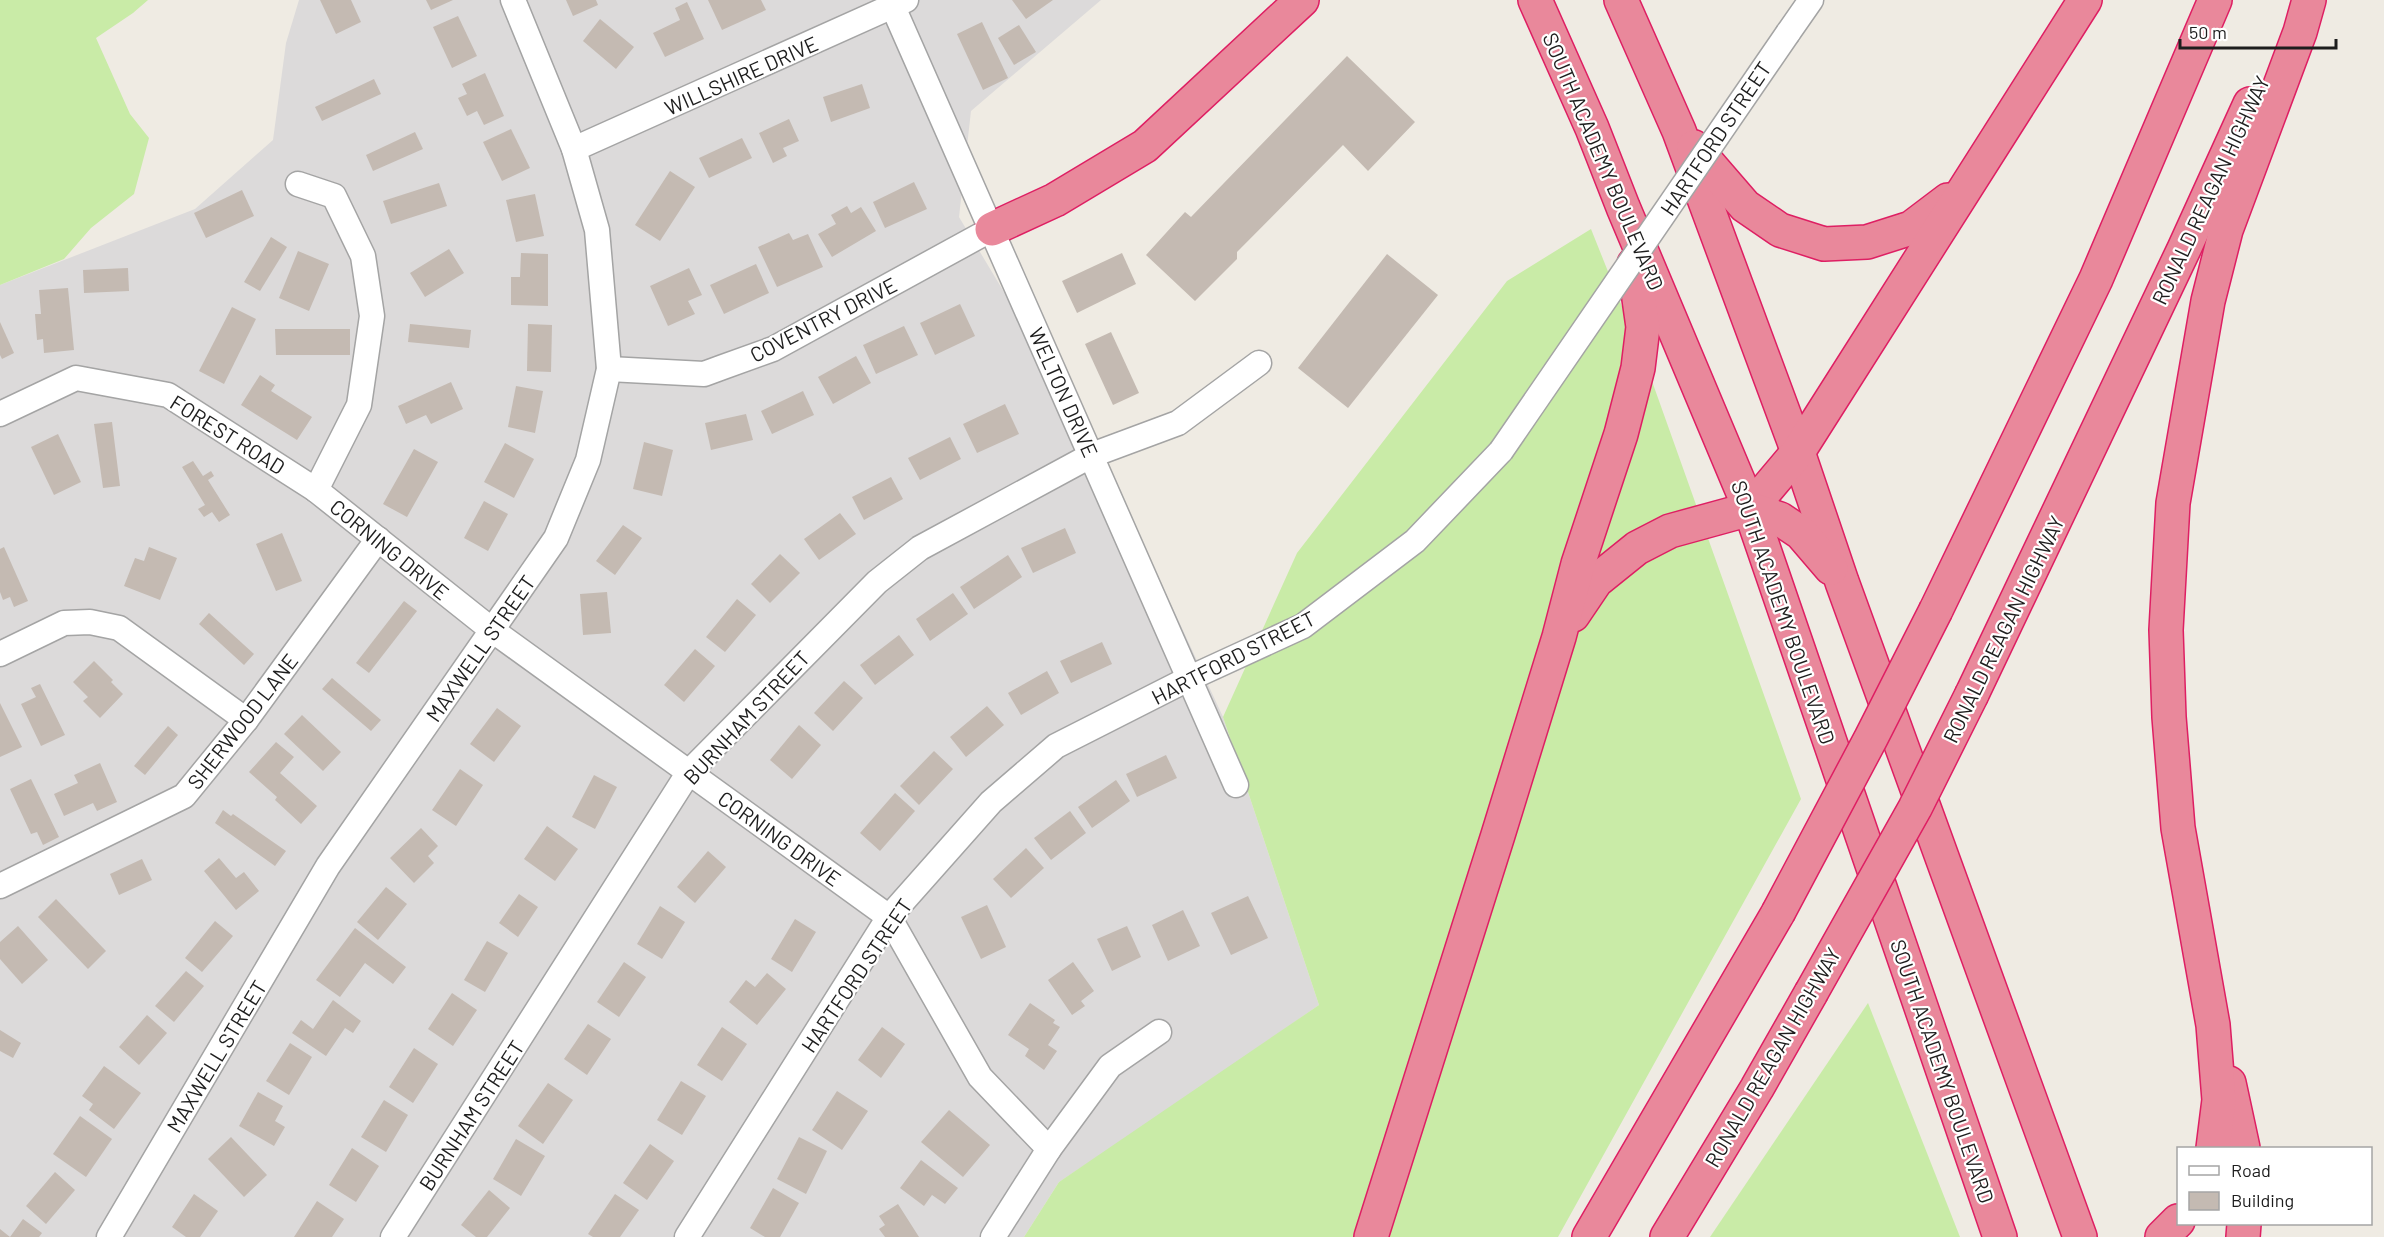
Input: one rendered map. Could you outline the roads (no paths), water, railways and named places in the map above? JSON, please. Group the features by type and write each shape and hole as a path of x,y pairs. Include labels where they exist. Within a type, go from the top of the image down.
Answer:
{"highway":[{"path":"992,229 1055,200 1145,146 1302,0"},
{"path":"1511,0 1542,40 1592,128"},
{"name":"SOUTH ACADEMY BOULEVARD","path":"1535,0 1592,128 1750,509 2000,1237"},
{"path":"1621,0 1631,15 1679,131 1798,452 1842,582 2080,1237"},
{"path":"1750,509 1798,452 2085,0"},
{"path":"1589,1237 1778,913 1936,610 2096,279 2215,0"},
{"name":"RONALD REAGAN HIGHWAY","path":"1667,1237 1757,1088 1915,808 1972,694 2184,249 2296,0"},
{"path":"2213,1147 2219,1100 2213,1025 2178,828 2169,717 2166,630 2174,504 2208,302 2226,230 2300,33 2309,0"},
{"path":"1679,131 1745,206 1780,230 1824,244 1867,242 1911,228 1964,188"},
{"path":"1371,1237 1559,637 1578,564 1621,434 1638,368 1643,327 1635,268 1623,207"},
{"path":"1559,637 1596,581 1637,548 1670,531 1750,509 1780,519 1801,533 1842,582"},
{"path":"2213,1025 2233,1096 2243,1147"},
{"path":"2162,1237 2177,1222"}],"street":[{"name":"MAXWELL STREET","path":"109,1237 327,866 556,538 588,460 609,369 597,230 574,149 513,0"},
{"name":"HARTFORD STREET","path":"687,1237 889,917 991,802 1056,746 1190,678 1304,626 1415,541 1501,451 1811,0"},
{"name":"WILLSHIRE DRIVE","path":"574,149 897,2"},
{"name":"WELTON DRIVE","path":"897,2 992,229 1236,785"},
{"path":"298,184 334,196 363,256 372,316 359,405 316,490"},
{"name":"COVENTRY DRIVE","path":"609,369 704,374 773,348 992,229"},
{"name":"BURNHAM STREET","path":"393,1237 689,772 885,575 920,548 1092,455 1178,423 1259,363"},
{"name":"FOREST ROAD","path":"0,414 76,378 168,395 316,490"},
{"name":"CORNING DRIVE","path":"316,490 492,630 889,917 980,1077 1049,1149"},
{"name":"SHERWOOD LANE","path":"0,886 184,796 246,720 378,539"},
{"path":"0,654 64,623 90,622 119,627 246,720"},
{"path":"993,1237 1049,1149 1110,1066 1159,1032"}]}
